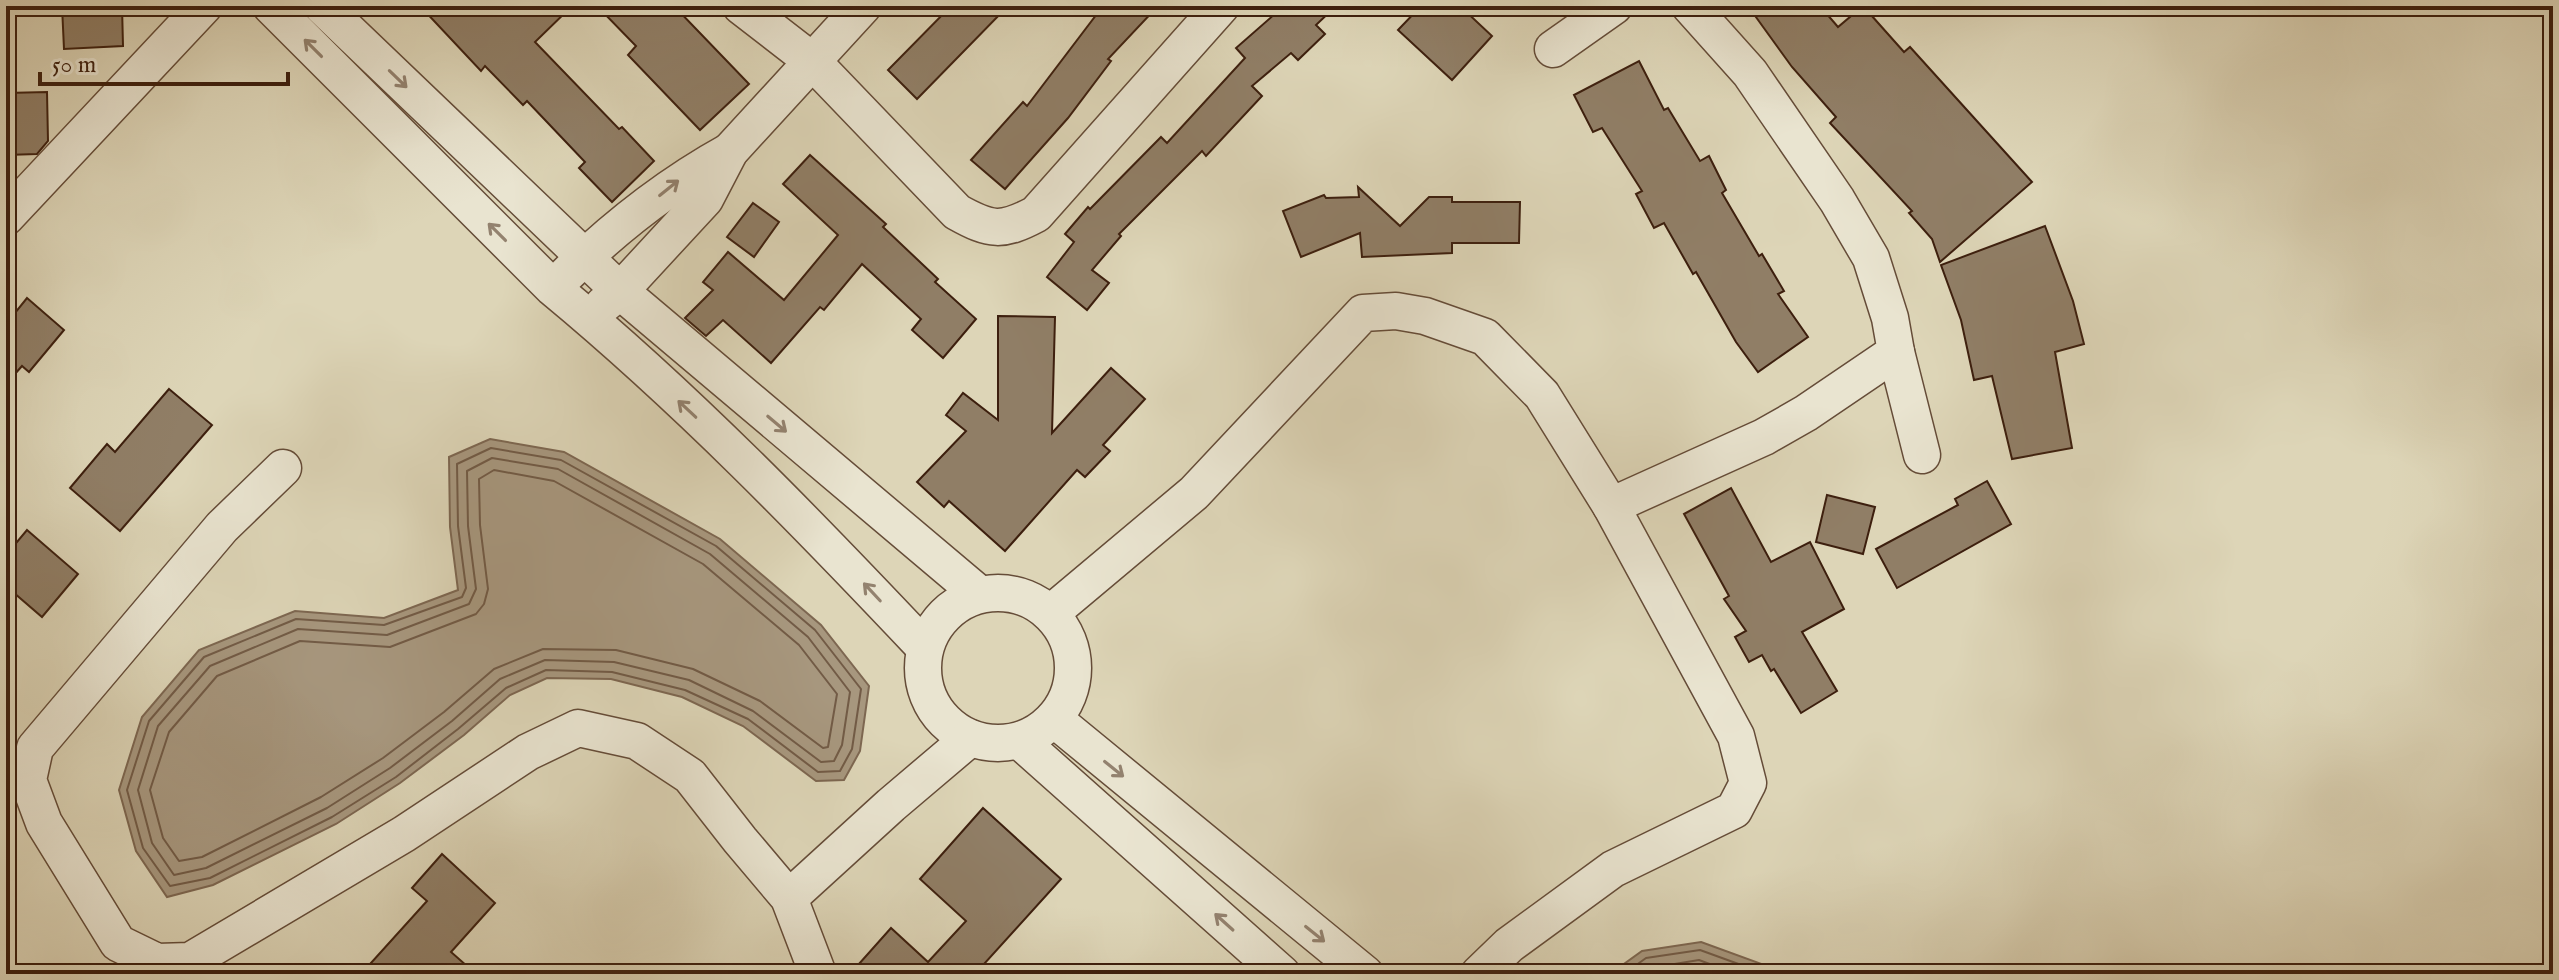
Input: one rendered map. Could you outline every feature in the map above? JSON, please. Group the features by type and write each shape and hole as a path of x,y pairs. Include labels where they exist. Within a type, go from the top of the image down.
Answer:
{"street":[{"path":"7,215 204,6"},
{"path":"271,6 553,288 789,504 925,648"},
{"path":"322,6 620,291 979,594"},
{"path":"741,6 812,61 957,212 980,225 1010,227 1036,214 1221,6"},
{"path":"588,317 620,291 705,199 730,151 863,6"},
{"path":"1553,49 1614,6"},
{"path":"1690,6 1750,73 1837,200 1871,258 1890,318 1922,455"},
{"path":"553,288 584,257 685,176 730,151"},
{"path":"1051,613 1194,493 1363,313 1396,311 1425,316 1485,337 1542,395 1611,506 1736,736 1748,783 1734,810 1613,869 1509,945 1479,974"},
{"path":"1611,506 1764,437 1806,413 1896,352"},
{"path":"283,468 222,527 35,748 28,780 44,823 118,943 157,962 190,961 404,834 528,752 578,728 637,741 690,776 789,898 818,974"},
{"path":"979,594 1018,594 1051,613 1071,646 1072,685 1054,719 1020,741 999,744 970,738 952,728 932,706 923,678 925,648 945,614 979,594"},
{"path":"1054,719 1365,974"},
{"path":"789,898 970,738"},
{"path":"1020,741 1282,974"}],"water":[{"path":"490,439 564,452 720,539 821,625 869,686 860,751 844,780 816,781 743,726 682,697 611,679 547,678 510,695 464,735 400,783 336,824 213,885 167,897 136,851 119,790 142,717 199,650 295,611 384,618 458,590 450,527 449,457"},
{"path":"1701,942 1789,974 1610,974 1642,951"}],"building":[{"path":"62,6 122,6 123,46 64,49"},
{"path":"420,6 572,6 535,42 654,161 612,202 579,168 585,162 527,101 523,105 485,66 481,71"},
{"path":"597,6 674,6 749,84 700,130 628,55 636,46"},
{"path":"951,6 1008,6 917,99 888,70"},
{"path":"1103,6 1158,6 1108,59 1111,61 1068,118 1005,189 971,160 1023,102 1027,106"},
{"path":"1284,6 1336,6 1316,25 1325,34 1298,60 1291,53 1252,86 1262,96 1206,156 1202,151 1119,234 1121,236 1092,270 1109,283 1087,310 1047,277 1074,242 1065,234 1088,207 1090,209 1161,137 1167,143 1245,58 1236,48"},
{"path":"1421,6 1460,6 1492,36 1452,80 1398,30"},
{"path":"1748,6 1820,6 1838,27 1863,6 1904,52 1910,47 2032,182 1940,262 1932,239 1909,213 1912,211 1830,123 1836,117 1792,67"},
{"path":"1639,61 1664,110 1668,108 1700,161 1709,156 1726,190 1722,193 1759,256 1762,254 1784,291 1778,294 1808,337 1758,372 1736,342 1696,272 1693,274 1664,223 1654,228 1636,194 1642,191 1602,128 1593,132 1574,95"},
{"path":"47,92 48,141 37,154 6,155 6,93"},
{"path":"810,155 886,224 883,227 938,279 935,282 976,319 943,358 912,330 921,319 862,264 824,310 820,307 771,363 723,320 706,336 685,318 713,290 703,282 728,252 784,300 838,235 783,184"},
{"path":"1358,187 1400,226 1429,197 1452,197 1452,202 1520,202 1519,243 1452,243 1452,253 1362,257 1360,233 1301,257 1283,211 1324,195 1326,198 1359,197"},
{"path":"753,203 779,222 754,257 727,237"},
{"path":"2045,226 2073,301 2084,344 2055,352 2072,448 2012,459 1992,376 1974,380 1961,320 1941,265"},
{"path":"27,298 64,330 29,372 22,366 6,384 6,324"},
{"path":"998,316 1055,317 1052,433 1111,368 1145,399 1103,445 1110,451 1085,477 1077,470 1005,551 949,501 944,507 917,482 966,431 946,415 963,393 998,420"},
{"path":"169,389 212,425 120,531 70,488 107,444 115,452"},
{"path":"1987,481 2011,524 1897,588 1876,549 1958,505 1955,499"},
{"path":"1731,488 1771,562 1810,542 1844,609 1802,632 1837,691 1801,713 1762,655 1749,662 1735,637 1746,631 1724,599 1729,596 1684,514"},
{"path":"1827,495 1875,507 1863,554 1816,542"},
{"path":"27,530 78,574 42,617 6,586 6,555"},
{"path":"983,808 1061,879 975,974 850,974 891,928 928,962 966,921 920,879"},
{"path":"442,854 495,903 451,952 476,974 361,974 427,901 412,888"}]}
